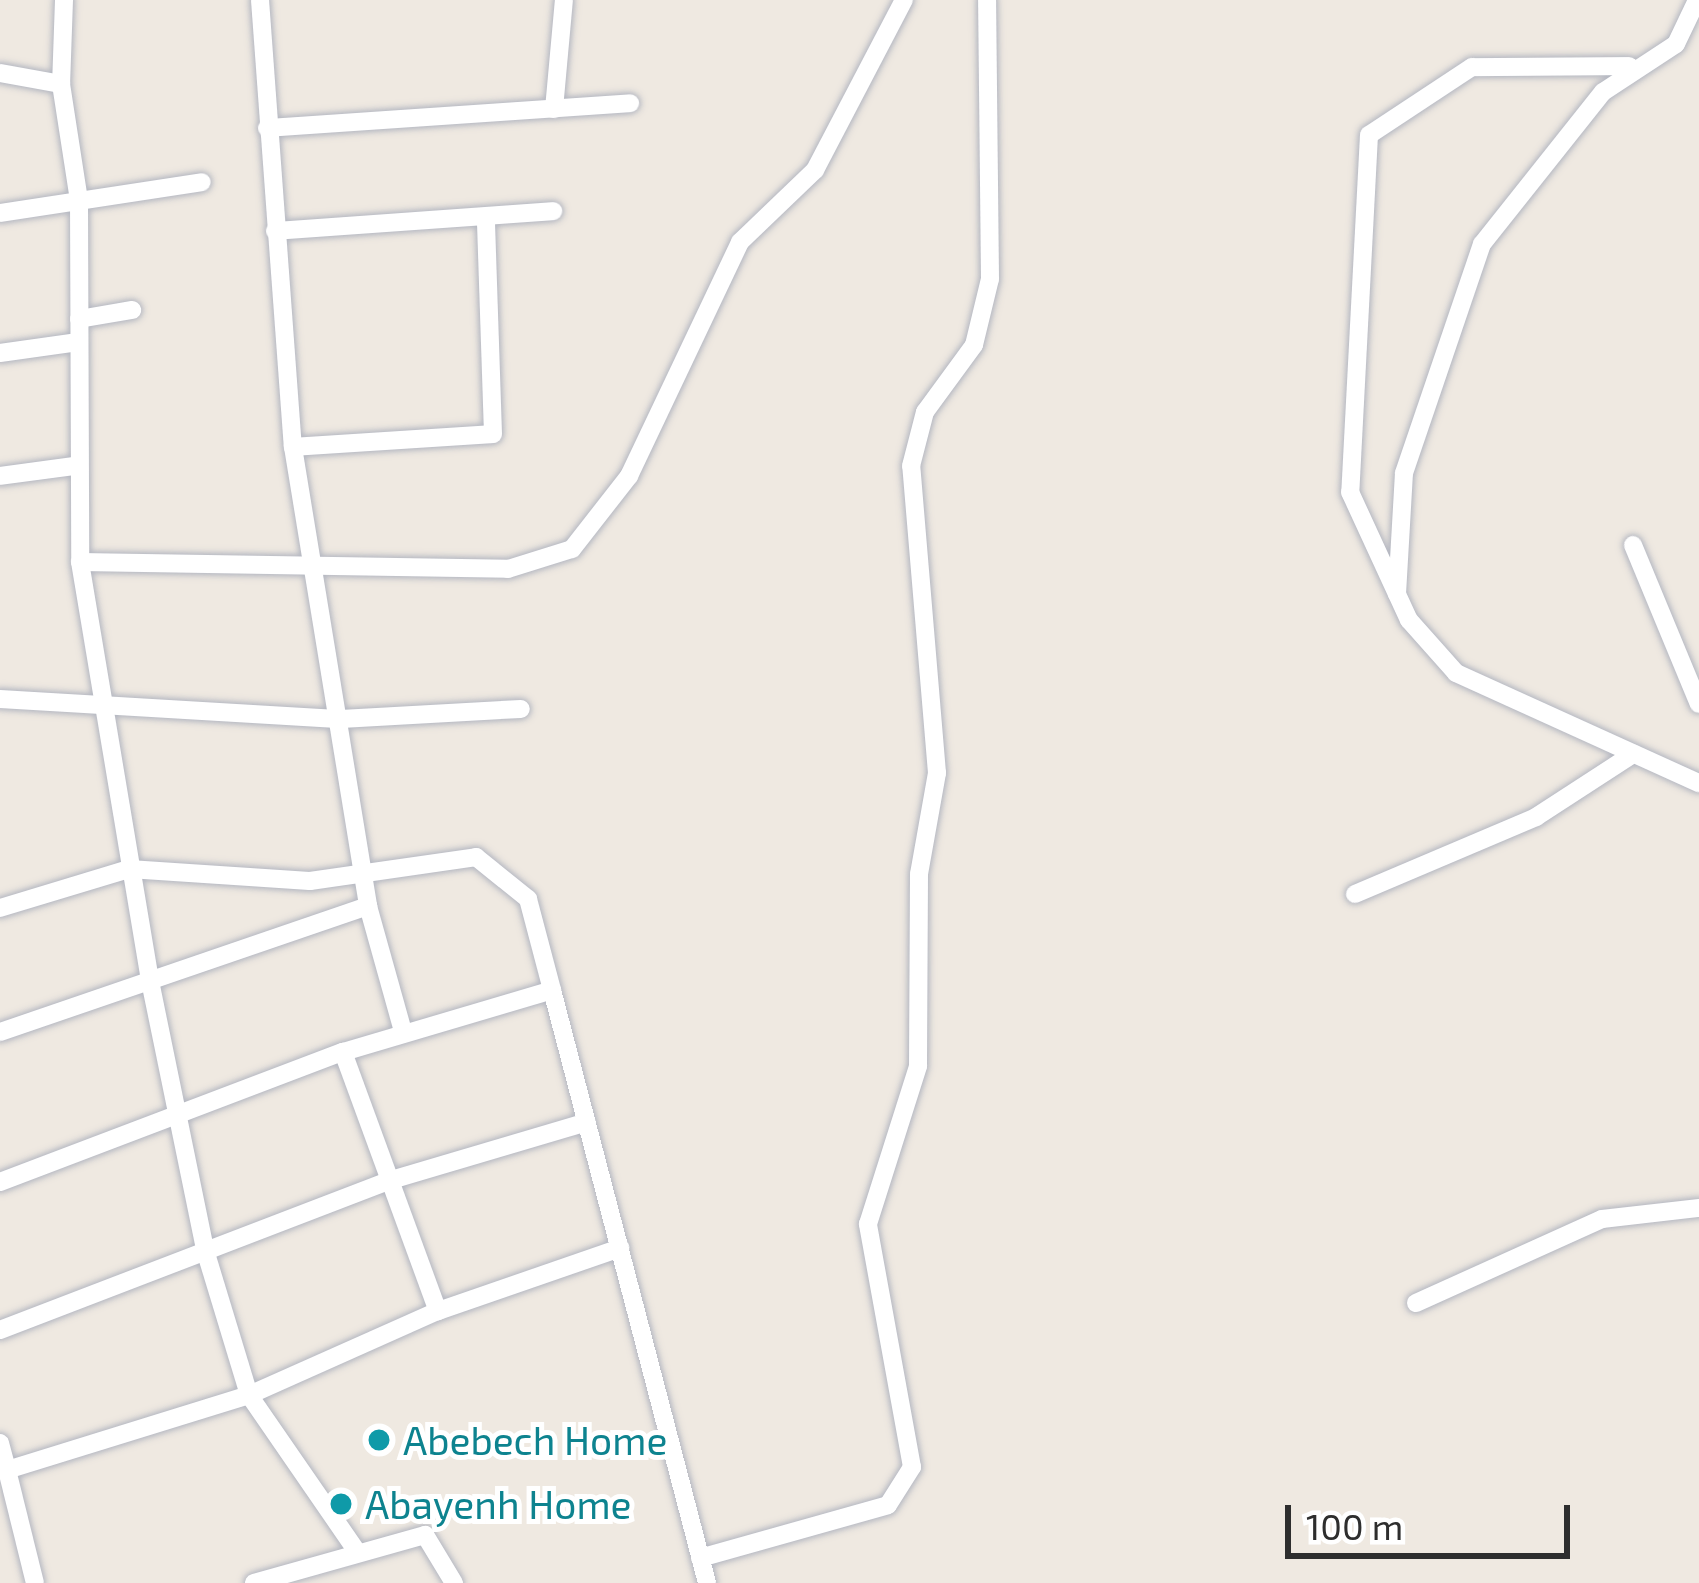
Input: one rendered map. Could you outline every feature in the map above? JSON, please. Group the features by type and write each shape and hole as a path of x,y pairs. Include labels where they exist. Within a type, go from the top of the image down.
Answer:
{"street":[{"path":"64,0 61,84 79,200 74,466 80,562 150,981 182,1114 205,1250 249,1395 358,1552"},
{"path":"260,0 293,447 317,571 368,907 403,1031"},
{"path":"554,109 564,0"},
{"path":"80,562 317,571 508,569 572,548 629,476 740,242 815,170 904,0"},
{"path":"700,1558 888,1505 912,1467 868,1224 919,1066 919,874 937,773 911,466 925,412 974,345 990,278 987,0"},
{"path":"1697,0 1676,44 1629,66 1472,67 1366,140 1350,493 1397,594 1456,673 1699,783"},
{"path":"1397,594 1404,473 1482,244 1629,66"},
{"path":"0,73 61,84"},
{"path":"267,128 630,103"},
{"path":"0,212 202,182"},
{"path":"275,231 553,211"},
{"path":"293,447 494,434 485,219"},
{"path":"79,319 132,310"},
{"path":"0,353 78,342"},
{"path":"0,476 74,466"},
{"path":"1633,545 1699,704"},
{"path":"0,699 341,719 521,709"},
{"path":"1355,893 1537,817 1634,754"},
{"path":"0,908 129,869 366,874 493,863 527,899 707,1583"},
{"path":"0,1032 368,907"},
{"path":"0,1182 403,1031 552,990"},
{"path":"343,1052 438,1311"},
{"path":"0,1330 391,1180 587,1122"},
{"path":"1416,1303 1602,1219 1699,1208"},
{"path":"7,1470 249,1395 438,1311 620,1248"},
{"path":"0,1443 35,1583"},
{"path":"254,1583 424,1534 454,1583"}],"place":[{"name":"Abebech Home","path":"379,1440"},
{"name":"Abayenh Home","path":"341,1504"}]}
